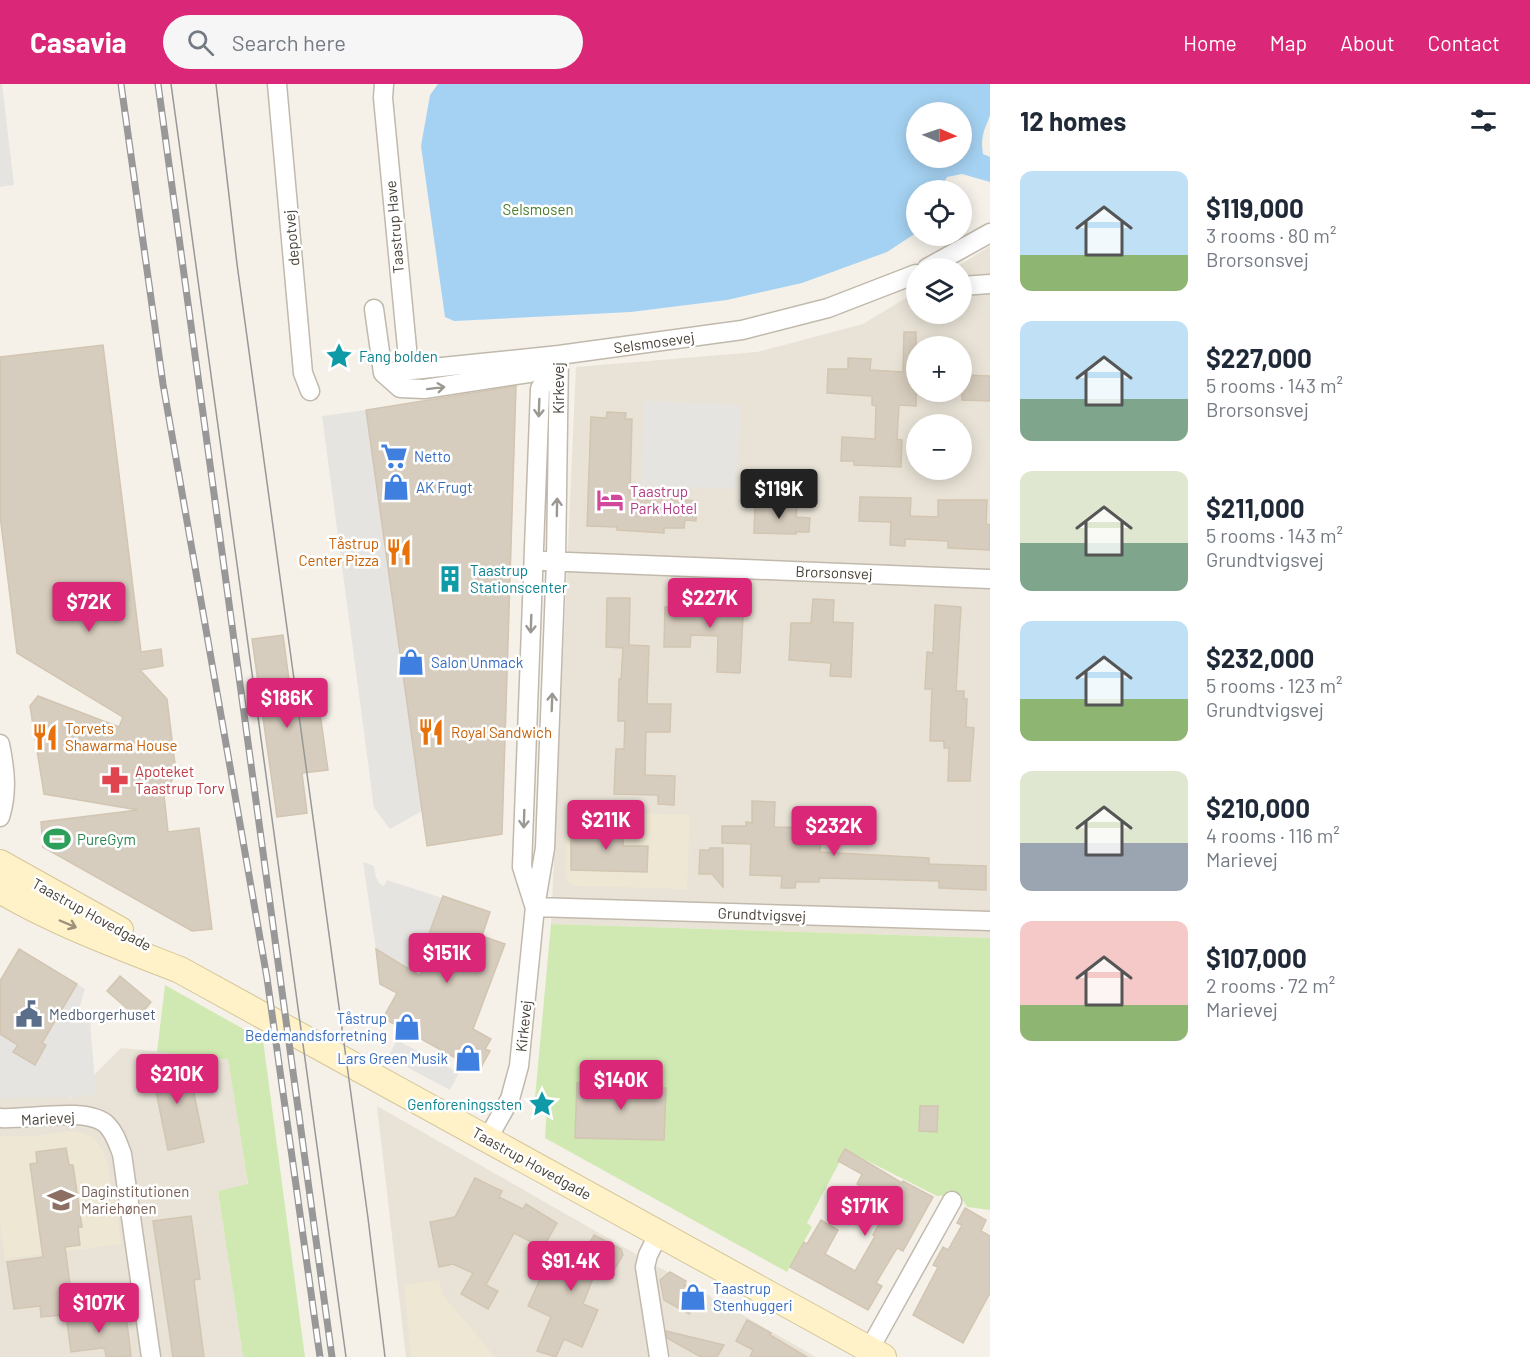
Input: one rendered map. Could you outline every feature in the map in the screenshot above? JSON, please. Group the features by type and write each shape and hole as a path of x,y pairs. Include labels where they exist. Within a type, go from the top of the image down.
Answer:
{"street":[{"name":"depotvej","path":"277,84 303,373 310,391"},
{"path":"384,91 400,84"},
{"name":"Taastrup Have","path":"384,91 409,369"},
{"path":"945,258 990,233"},
{"name":"Selsmosevej","path":"383,373 559,355 742,330 828,308 906,278"},
{"path":"972,285 990,284"},
{"path":"374,309 383,373 400,388 424,389 529,373 559,355"},
{"name":"Kirkevej","path":"535,907 522,867 540,389 559,355"},
{"name":"Kirkevej","path":"488,1138 510,1099 519,1066 535,907 545,848 556,561 559,355"},
{"name":"Brorsonsvej","path":"533,561 990,579"},
{"path":"0,744 6,787 0,817"},
{"name":"Taastrup Hovedgade","path":"0,863 155,948 180,970"},
{"name":"Taastrup Hovedgade","path":"0,890 30,908 180,970 876,1353"},
{"name":"Grundtvigsvej","path":"535,907 990,921"},
{"path":"0,913 30,908"},
{"name":"Marievej","path":"0,1118 74,1115 90,1117 106,1124 116,1138 122,1154 151,1357"},
{"path":"876,1353 952,1201"},
{"path":"659,1233 645,1267 659,1357"}],"shaded area":[{"path":"0,84 2,84 14,185 0,187"},
{"path":"990,246 990,938 551,924 576,367 757,352 863,324 906,298 906,324 972,324 971,258"},
{"path":"644,401 740,405 736,489 641,485"},
{"path":"366,410 422,811 390,829 374,808 322,416"},
{"path":"568,804 623,807 623,813 690,815 687,889 573,886 565,877"},
{"path":"363,862 374,866 379,883 384,886 387,880 442,898 428,938 433,940 419,975 376,949"},
{"path":"77,984 85,989 75,1023 90,1022 96,1094 74,1097 0,1098 0,1034 18,1045 14,1052 35,1065 46,1045 42,1043"},
{"path":"397,1040 459,1073 450,1090 388,1057"},
{"path":"121,1048 228,1058 248,1185 218,1191 243,1357 0,1357 0,1050 71,1098"},
{"path":"377,1106 816,1357 406,1357"},
{"path":"71,1131 92,1137 103,1150 108,1165 112,1197 115,1197 121,1244 5,1259 0,1222 0,1136 37,1136"},
{"path":"439,1280 442,1294 495,1357 411,1357 404,1285"}],"green space":[{"path":"551,924 990,938 990,1210 967,1207 959,1194 937,1196 846,1150 807,1223 812,1227 787,1272 545,1138 547,1104 535,1098"},
{"path":"165,985 263,1040 305,1357 243,1357 218,1191 248,1184 228,1059 157,1052"}],"water":[{"name":"Selsmosen","path":"438,84 990,84 990,115 982,142 983,154 990,157 990,182 962,174 947,177 945,180 906,180 906,240 887,252 802,283 727,300 631,312 454,321 445,317 421,146 430,95"}],"building":[{"path":"904,332 916,332 916,336 906,336 906,402 916,402 916,406 899,405 897,439 902,440 901,467 854,465 854,461 841,461 842,437 875,439 876,406 872,405 872,396 827,393 828,369 848,369 848,358 871,359 870,370 903,372"},
{"path":"103,345 141,652 161,649 163,666 140,670 167,699 176,772 164,795 168,832 199,828 212,929 192,931 43,847 41,822 138,810 44,794 30,706 38,696 119,727 123,717 17,653 0,515 0,357"},
{"path":"972,375 990,376 990,401 972,400"},
{"name":"Taastrup Stationscenter","path":"516,386 502,834 427,846 366,410"},
{"path":"607,412 626,413 625,419 632,419 630,493 659,494 659,498 697,501 696,521 685,520 684,528 664,528 664,533 587,526 591,417 606,418"},
{"path":"860,497 911,498 910,516 938,517 938,500 987,500 986,524 990,525 990,550 948,548 948,541 905,539 905,546 890,545 891,522 859,521"},
{"path":"755,505 797,507 796,517 810,518 809,532 754,533"},
{"path":"710,597 744,598 740,673 717,672 718,636 691,635 690,647 664,647 665,607 710,609"},
{"path":"607,598 630,598 629,645 649,646 647,704 671,704 670,732 646,732 645,775 675,776 674,805 658,804 658,795 614,794 616,749 624,749 625,721 618,721 619,679 621,679 623,648 606,647"},
{"path":"813,599 834,600 833,622 853,623 851,677 830,676 831,663 789,660 791,623 811,623"},
{"path":"935,605 961,607 956,691 964,691 964,699 967,699 966,727 974,728 970,781 948,781 949,748 944,748 944,741 930,741 932,689 925,689 927,652 933,653"},
{"path":"283,635 293,710 319,706 328,770 302,773 307,813 277,817 252,639"},
{"path":"752,801 775,802 774,827 821,828 820,852 929,858 929,864 986,866 986,890 939,888 939,881 819,878 819,882 796,882 795,888 781,888 782,876 750,875 751,844 722,843 722,826 746,826 746,822 752,823"},
{"path":"589,820 613,821 613,838 623,838 623,846 648,846 647,872 571,870 571,837 588,837"},
{"path":"723,848 723,887 712,874 699,874 700,850"},
{"path":"443,896 490,912 482,936 505,944 473,1029 491,1039 485,1049 490,1051 479,1071 383,1018 397,993 380,984 376,949 420,976 433,940 427,939"},
{"name":"Medborgerhuset","path":"19,949 77,984 42,1043 46,1045 35,1065 13,1052 18,1045 0,1034 0,981"},
{"path":"120,976 151,1002 138,1018 107,991"},
{"path":"187,1060 204,1142 168,1150 151,1067"},
{"path":"648,1073 659,1080 659,1088 666,1088 664,1140 575,1138 577,1083 638,1087 641,1079"},
{"path":"920,1106 938,1106 937,1132 919,1131"},
{"path":"66,1148 69,1165 73,1165 82,1227 78,1227 80,1245 65,1247 74,1314 41,1317 40,1306 14,1309 7,1262 43,1257 30,1164 37,1163 36,1152"},
{"path":"845,1149 902,1183 903,1181 933,1197 903,1251 897,1248 876,1283 882,1286 868,1310 790,1267 804,1242 807,1244 821,1220 838,1230 825,1254 855,1271 891,1202 857,1184 862,1174 838,1161"},
{"path":"475,1178 502,1191 499,1197 523,1209 526,1204 557,1223 543,1248 514,1233 486,1285 498,1291 488,1309 461,1294 473,1273 453,1264 439,1267 430,1222 455,1217"},
{"path":"965,1208 986,1220 981,1231 990,1236 990,1293 963,1343 913,1315 938,1267 933,1265 943,1247 948,1250 962,1225 957,1223"},
{"path":"191,1216 200,1279 194,1280 204,1357 173,1357 153,1221"},
{"path":"594,1235 621,1249 623,1255 612,1273 598,1265 583,1304 598,1310 582,1347 564,1339 556,1357 537,1351 551,1317 528,1306 556,1244 583,1255"},
{"path":"670,1272 686,1281 684,1285 701,1294 689,1314 664,1300 660,1280"},
{"path":"95,1311 96,1319 126,1315 131,1356 106,1357 105,1349 102,1348 71,1352 66,1315"},
{"path":"747,1320 807,1357 750,1357 753,1350 736,1341"},
{"path":"666,1331 724,1345 717,1357 701,1357 667,1338"}],"tram line":[{"path":"171,84 346,1357"},
{"path":"216,84 237,264 368,1218 385,1357"}],"railway":[{"path":"121,84 163,384 267,978 320,1357"},
{"path":"158,84 332,1357"}],"place":[{"name":"Fang bolden","path":"339,356"},
{"name":"Netto","path":"394,456"},
{"name":"AK Frugt","path":"396,487"},
{"name":"Taastrup Park Hotel","path":"610,500"},
{"name":"Tåstrup Center Pizza","path":"399,552"},
{"name":"Taastrup Stationscenter","path":"450,579"},
{"name":"Salon Unmack","path":"411,662"},
{"name":"Royal Sandwich","path":"431,732"},
{"name":"Torvets Shawarma House","path":"45,737"},
{"name":"Apoteket Taastrup Torv","path":"115,780"},
{"name":"PureGym","path":"57,839"},
{"name":"Medborgerhuset","path":"29,1014"},
{"name":"Tåstrup Bedemandsforretning","path":"407,1027"},
{"name":"Lars Green Musik","path":"468,1058"},
{"name":"Genforeningssten","path":"542,1104"},
{"name":"Daginstitutionen Mariehønen","path":"61,1200"},
{"name":"Taastrup Stenhuggeri","path":"693,1297"}]}
